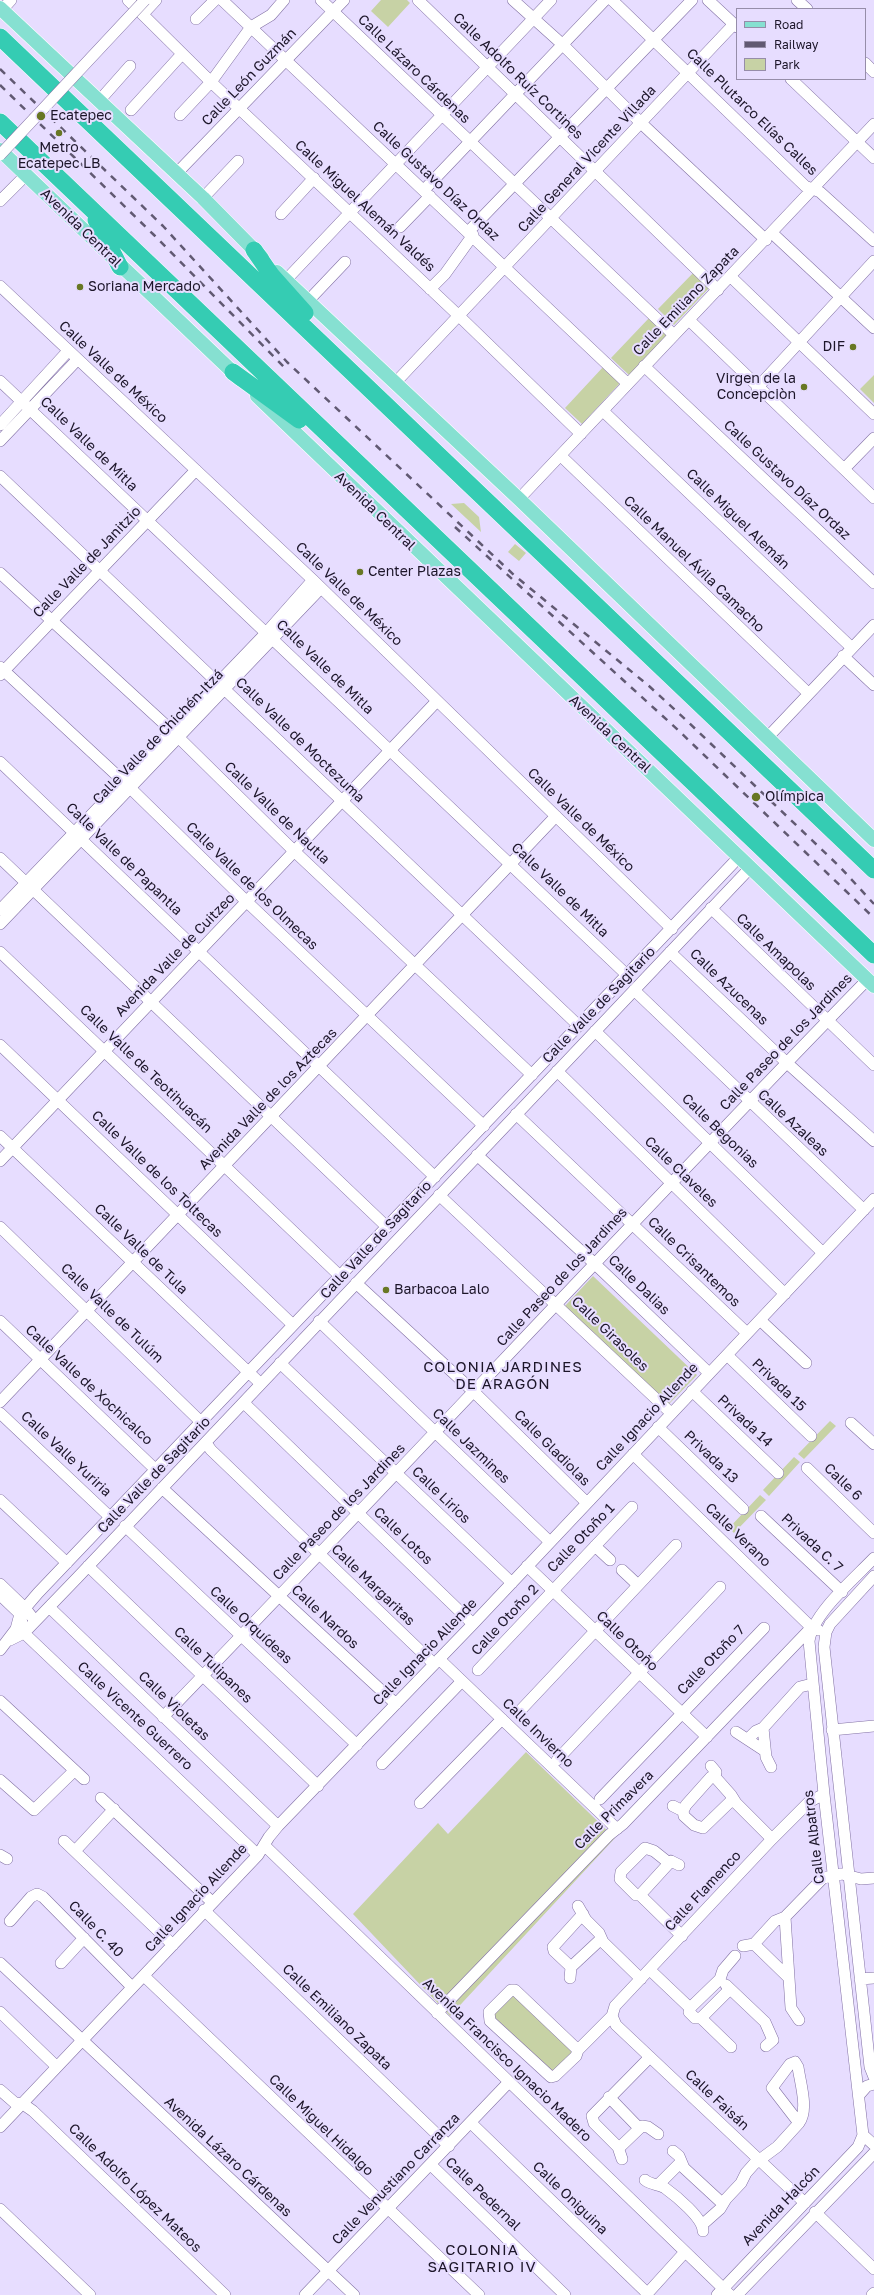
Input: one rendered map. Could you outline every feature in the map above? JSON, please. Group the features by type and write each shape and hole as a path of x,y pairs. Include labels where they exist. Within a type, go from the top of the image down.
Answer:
{"highway":[{"path":"0,37 874,870"},
{"name":"Avenida Central","path":"0,122 874,956"},
{"path":"90,208 120,267"},
{"path":"254,250 272,276 306,315 329,350"},
{"path":"233,372 354,460"}],"main road":[{"path":"4,6 99,101 203,198 254,250 519,499 874,840"},
{"name":"Avenida Central","path":"0,150 120,267 233,372 299,438 871,983"}],"street":[{"path":"0,155 144,0"},
{"path":"143,14 156,0"},
{"path":"196,19 215,0"},
{"name":"Calle Gustavo Díaz Ordaz","path":"222,0 286,59 395,164 471,233 628,384"},
{"path":"180,115 211,82 251,27 271,15 284,0"},
{"name":"Calle Lázaro Cárdenas","path":"321,0 441,116 674,335"},
{"name":"Calle León Guzmán","path":"176,174 344,0"},
{"name":"Calle Adolfo Ruíz Cortines","path":"418,0 718,290"},
{"path":"513,0 532,19 562,44 641,123 769,237 841,297 874,328"},
{"path":"286,280 550,0"},
{"path":"470,142 605,0"},
{"name":"Calle Plutarco Elías Calles","path":"612,0 689,72 805,186 820,192 874,241"},
{"path":"430,289 445,274 471,233 515,184 692,0"},
{"path":"708,0 736,26"},
{"path":"797,0 806,8"},
{"name":"Calle Miguel Alemán Valdés","path":"130,1 211,82 314,178 581,434"},
{"name":"Calle General Vicente Villada","path":"395,383 689,72 736,26"},
{"path":"131,110 182,54"},
{"path":"866,64 874,72"},
{"path":"99,101 130,66"},
{"path":"792,80 874,158"},
{"name":"Calle Emiliano Zapata","path":"519,499 644,366 769,237 874,124"},
{"name":"Calle Lázaro Cárdenas","path":"400,227 470,142"},
{"path":"203,198 238,161"},
{"path":"0,201 26,175"},
{"path":"281,214 314,178"},
{"path":"308,301 345,262"},
{"path":"757,388 874,262"},
{"path":"731,277 798,343 874,414"},
{"name":"Calle Valle de México","path":"0,286 317,584 672,929"},
{"path":"689,320 757,388 874,498"},
{"path":"0,441 68,351"},
{"path":"0,425 27,405 77,360"},
{"name":"Calle Gustavo Díaz Ordaz","path":"644,366 874,583"},
{"name":"Calle Valle de Mitla","path":"0,381 512,864 627,976"},
{"name":"Calle Miguel Alemán","path":"603,411 848,652 874,685"},
{"path":"844,469 874,438"},
{"name":"Calle Manuel Ávila Camacho","path":"561,456 808,693"},
{"name":"Calle Valle de Janitzio","path":"1,671 196,470"},
{"name":"Calle Valle de Moctezuma","path":"0,476 341,802 464,916 579,1026"},
{"name":"Calle Valle de Nautla","path":"0,573 50,621 174,734 294,851 532,1075"},
{"name":"Calle Valle de Chichén-Itzá","path":"0,924 30,886 317,584"},
{"path":"767,738 874,625"},
{"name":"Calle Valle de los Olmecas","path":"1,671 126,784 367,1017 484,1126"},
{"name":"Avenida Valle de Cuitzeo","path":"0,1161 437,701"},
{"name":"Calle Valle de Papantla","path":"0,762 435,1177"},
{"name":"Avenida Valle de los Aztecas","path":"0,1402 464,916 556,816"},
{"name":"Calle Valle de Sagitario","path":"23,1611 110,1517 739,857"},
{"path":"0,858 387,1227"},
{"name":"Calle Valle de Sagitario","path":"24,1633 244,1403 319,1321 670,952 710,908 750,868"},
{"name":"Calle Valle de Chichén-Itzá","path":"0,910 30,886"},
{"name":"Calle Amapolas","path":"710,908 827,1022 874,1065"},
{"name":"Calle Valle de Teotihuacán","path":"0,952 105,1050 340,1276"},
{"name":"Calle Azucenas","path":"670,952 786,1063 874,1141"},
{"name":"Calle Paseo de los Jardines","path":"163,1717 596,1264 748,1102 827,1022 871,983"},
{"name":"Calle Azaleas","path":"634,990 748,1102 864,1210"},
{"name":"Calle Begonias","path":"595,1031 823,1253"},
{"name":"Calle Valle de los Toltecas","path":"0,1045 293,1325"},
{"name":"Calle Claveles","path":"557,1071 784,1294"},
{"name":"Calle Crisantemos","path":"516,1114 633,1223 747,1333"},
{"name":"Calle Valle de Tula","path":"0,1136 261,1384"},
{"name":"Calle Dalias","path":"477,1155 596,1264 709,1373"},
{"name":"Calle Girasoles","path":"439,1195 671,1413"},
{"name":"Calle Ignacio Allende","path":"0,2127 144,1976 261,1850 278,1826 512,1583 874,1199"},
{"name":"Calle Valle de Tulúm","path":"0,1227 88,1310 202,1422"},
{"name":"Calle Gladiolas","path":"356,1283 474,1392 587,1503"},
{"path":"760,1320 806,1363"},
{"name":"Calle Valle de Xochicalco","path":"0,1321 156,1470"},
{"name":"Calle Jazmines","path":"319,1321 550,1542"},
{"name":"Privada 15","path":"727,1355 811,1436"},
{"name":"Calle Lirios","path":"280,1363 512,1583"},
{"name":"Privada 14","path":"692,1391 778,1472"},
{"name":"Calle Lotos","path":"244,1403 473,1624"},
{"name":"Calle Valle Yuriria","path":"0,1413 110,1517"},
{"path":"851,1423 874,1444"},
{"name":"Privada 13","path":"658,1427 743,1509"},
{"name":"Calle Margaritas","path":"206,1442 211,1450 319,1554 436,1662"},
{"name":"Calle Verano","path":"633,1454 812,1628 826,1632"},
{"name":"Calle 6","path":"807,1468 874,1533"},
{"name":"Calle Nardos","path":"162,1488 280,1595 396,1704"},
{"path":"0,1500 67,1563"},
{"name":"Calle Otoño 1","path":"553,1590 632,1507"},
{"name":"Privada C. 7","path":"761,1516 842,1592"},
{"name":"Calle Orquídeas","path":"125,1526 357,1745"},
{"path":"518,1713 676,1544"},
{"path":"595,1546 610,1560"},
{"name":"Calle Albatros","path":"863,2135 860,2094 824,1794 809,1649 812,1628 821,1614 874,1558"},
{"name":"Calle Tulipanes","path":"88,1566 202,1677 318,1786"},
{"name":"Calle Otoño","path":"527,1566 681,1714 707,1737"},
{"path":"622,1570 638,1585"},
{"path":"874,1576 833,1620 826,1632 824,1647 860,1979 870,2035 870,2067 874,2077"},
{"path":"0,1584 23,1611 24,1633 10,1640"},
{"path":"557,1760 638,1672 720,1587"},
{"name":"Calle Otoño 2","path":"478,1670 553,1590"},
{"path":"0,1595 35,1621"},
{"name":"Calle Violetas","path":"49,1607 278,1826"},
{"path":"0,1650 10,1640 23,1611"},
{"name":"Calle Otoño 7","path":"600,1800 764,1628"},
{"name":"Calle Primavera","path":"437,2013 812,1628"},
{"name":"Calle Vicente Guerrero","path":"24,1633 261,1850"},
{"name":"Calle Invierno","path":"436,1662 462,1681 617,1829"},
{"path":"382,1764 462,1681"},
{"path":"748,1739 756,1731 763,1728 800,1687 812,1684"},
{"path":"0,1701 84,1779"},
{"path":"420,1803 502,1719"},
{"path":"832,1730 874,1726"},
{"path":"763,1728 767,1763 771,1767"},
{"path":"736,1732 765,1751"},
{"path":"0,1780 34,1810 74,1771"},
{"path":"733,1799 703,1828 694,1825 678,1808 686,1805 711,1778 713,1771 733,1799 772,1839"},
{"name":"Calle Flamenco","path":"578,2050 515,1990 510,1991 489,2012 490,2021 548,2077 556,2076 576,2056 578,2050 612,2016 615,2006 772,1839 809,1802 824,1794"},
{"path":"101,1798 212,1902"},
{"path":"75,1851 114,1809"},
{"path":"64,1841 173,1945"},
{"path":"640,1895 674,1864 654,1851 646,1848 621,1872 621,1881 636,1894 640,1895 682,1936"},
{"name":"Avenida Francisco Ignacio Madero","path":"261,1850 437,2013 685,2252 724,2293"},
{"path":"788,1976 748,1945 775,1921 785,1917 820,1881 834,1874 849,1875 861,1879 874,1878"},
{"name":"Calle C. 40","path":"10,1921 31,1897 37,1894 43,1897 132,1988"},
{"name":"Calle Emiliano Zapata","path":"204,1910 449,2146"},
{"path":"601,1938 571,1973 554,1951 553,1947 581,1910 599,1933 601,1938 641,1979"},
{"path":"785,1917 788,1976 792,2008 799,2020"},
{"path":"61,1963 84,1938"},
{"path":"690,2008 720,1979 724,1970 735,1956"},
{"name":"Avenida Lázaro Cárdenas","path":"0,1963 354,2295"},
{"path":"650,1970 690,2008 689,2012 693,2017 701,2018 731,2047"},
{"name":"Calle Miguel Hidalgo","path":"144,1976 479,2295"},
{"path":"860,1979 874,1978"},
{"path":"720,1979 768,2025 773,2040 766,2046"},
{"path":"701,2018 730,1989"},
{"path":"0,2012 57,2067"},
{"name":"Calle Faisán","path":"612,2016 616,2025 650,2058 805,2203"},
{"path":"622,2160 619,2148 591,2118 592,2114 650,2058"},
{"path":"645,2180 652,2185 658,2185 664,2188 703,2228 741,2183 749,2169 779,2146 799,2123 804,2112 798,2067 794,2062 790,2064 772,2088 799,2123"},
{"name":"Calle Venustiano Carranza","path":"305,2295 508,2083"},
{"path":"860,2094 874,2084"},
{"name":"Calle Adolfo López Mateos","path":"0,2090 15,2103 23,2104 33,2111 225,2295"},
{"path":"609,2097 638,2128"},
{"name":"Calle Oniguina","path":"471,2123 647,2294"},
{"path":"619,2148 638,2128 648,2127 658,2134"},
{"path":"863,2135 874,2145"},
{"name":"Avenida Halcón","path":"724,2293 858,2147 863,2135"},
{"path":"674,2151 684,2168 723,2204"},
{"name":"Avenida Halcón","path":"737,2295 815,2212 874,2153"},
{"path":"658,2185 680,2163"},
{"name":"Calle Pedernal","path":"431,2165 565,2295"},
{"path":"0,2209 90,2295"},
{"path":"815,2212 874,2269"},
{"path":"647,2294 685,2252"}],"green space":[{"path":"381,0 407,0 410,3 388,27 371,11"},
{"path":"695,271 711,286 674,325 658,309"},
{"path":"649,318 667,335 629,375 611,358"},
{"path":"604,366 621,382 582,424 565,408"},
{"path":"874,375 874,403 860,389"},
{"path":"464,503 479,517 481,532 451,504"},
{"path":"515,544 526,553 519,561 508,552"},
{"path":"593,1276 697,1375 669,1404 565,1306"},
{"path":"830,1421 836,1426 804,1459 798,1454"},
{"path":"794,1457 800,1462 769,1496 763,1490"},
{"path":"760,1495 766,1500 734,1533 729,1528"},
{"path":"526,1752 615,1838 450,2016 353,1914 438,1823 448,1834"},
{"path":"515,1991 577,2049 554,2073 492,2015"}],"railway":[{"path":"0,69 163,226 287,362 514,575 649,686 686,720 840,867 874,904"},
{"path":"0,85 154,235 284,367"},
{"path":"455,527 678,730 874,918"}],"place":[{"name":"Ecatepec","path":"41,116"},
{"name":"Metro Ecatepec LB","path":"59,133"},
{"name":"Soriana Mercado","path":"80,287"},
{"name":"DIF","path":"853,347"},
{"name":"Virgen de la Concepciòn","path":"804,387"},
{"name":"Center Plazas","path":"360,572"},
{"name":"Olímpica","path":"756,797"},
{"name":"Barbacoa Lalo","path":"386,1290"}],"district":[{"name":"COLONIA JARDINES DE ARAGÓN","path":"503,1376"},
{"name":"COLONIA SAGITARIO IV","path":"482,2258"}]}
